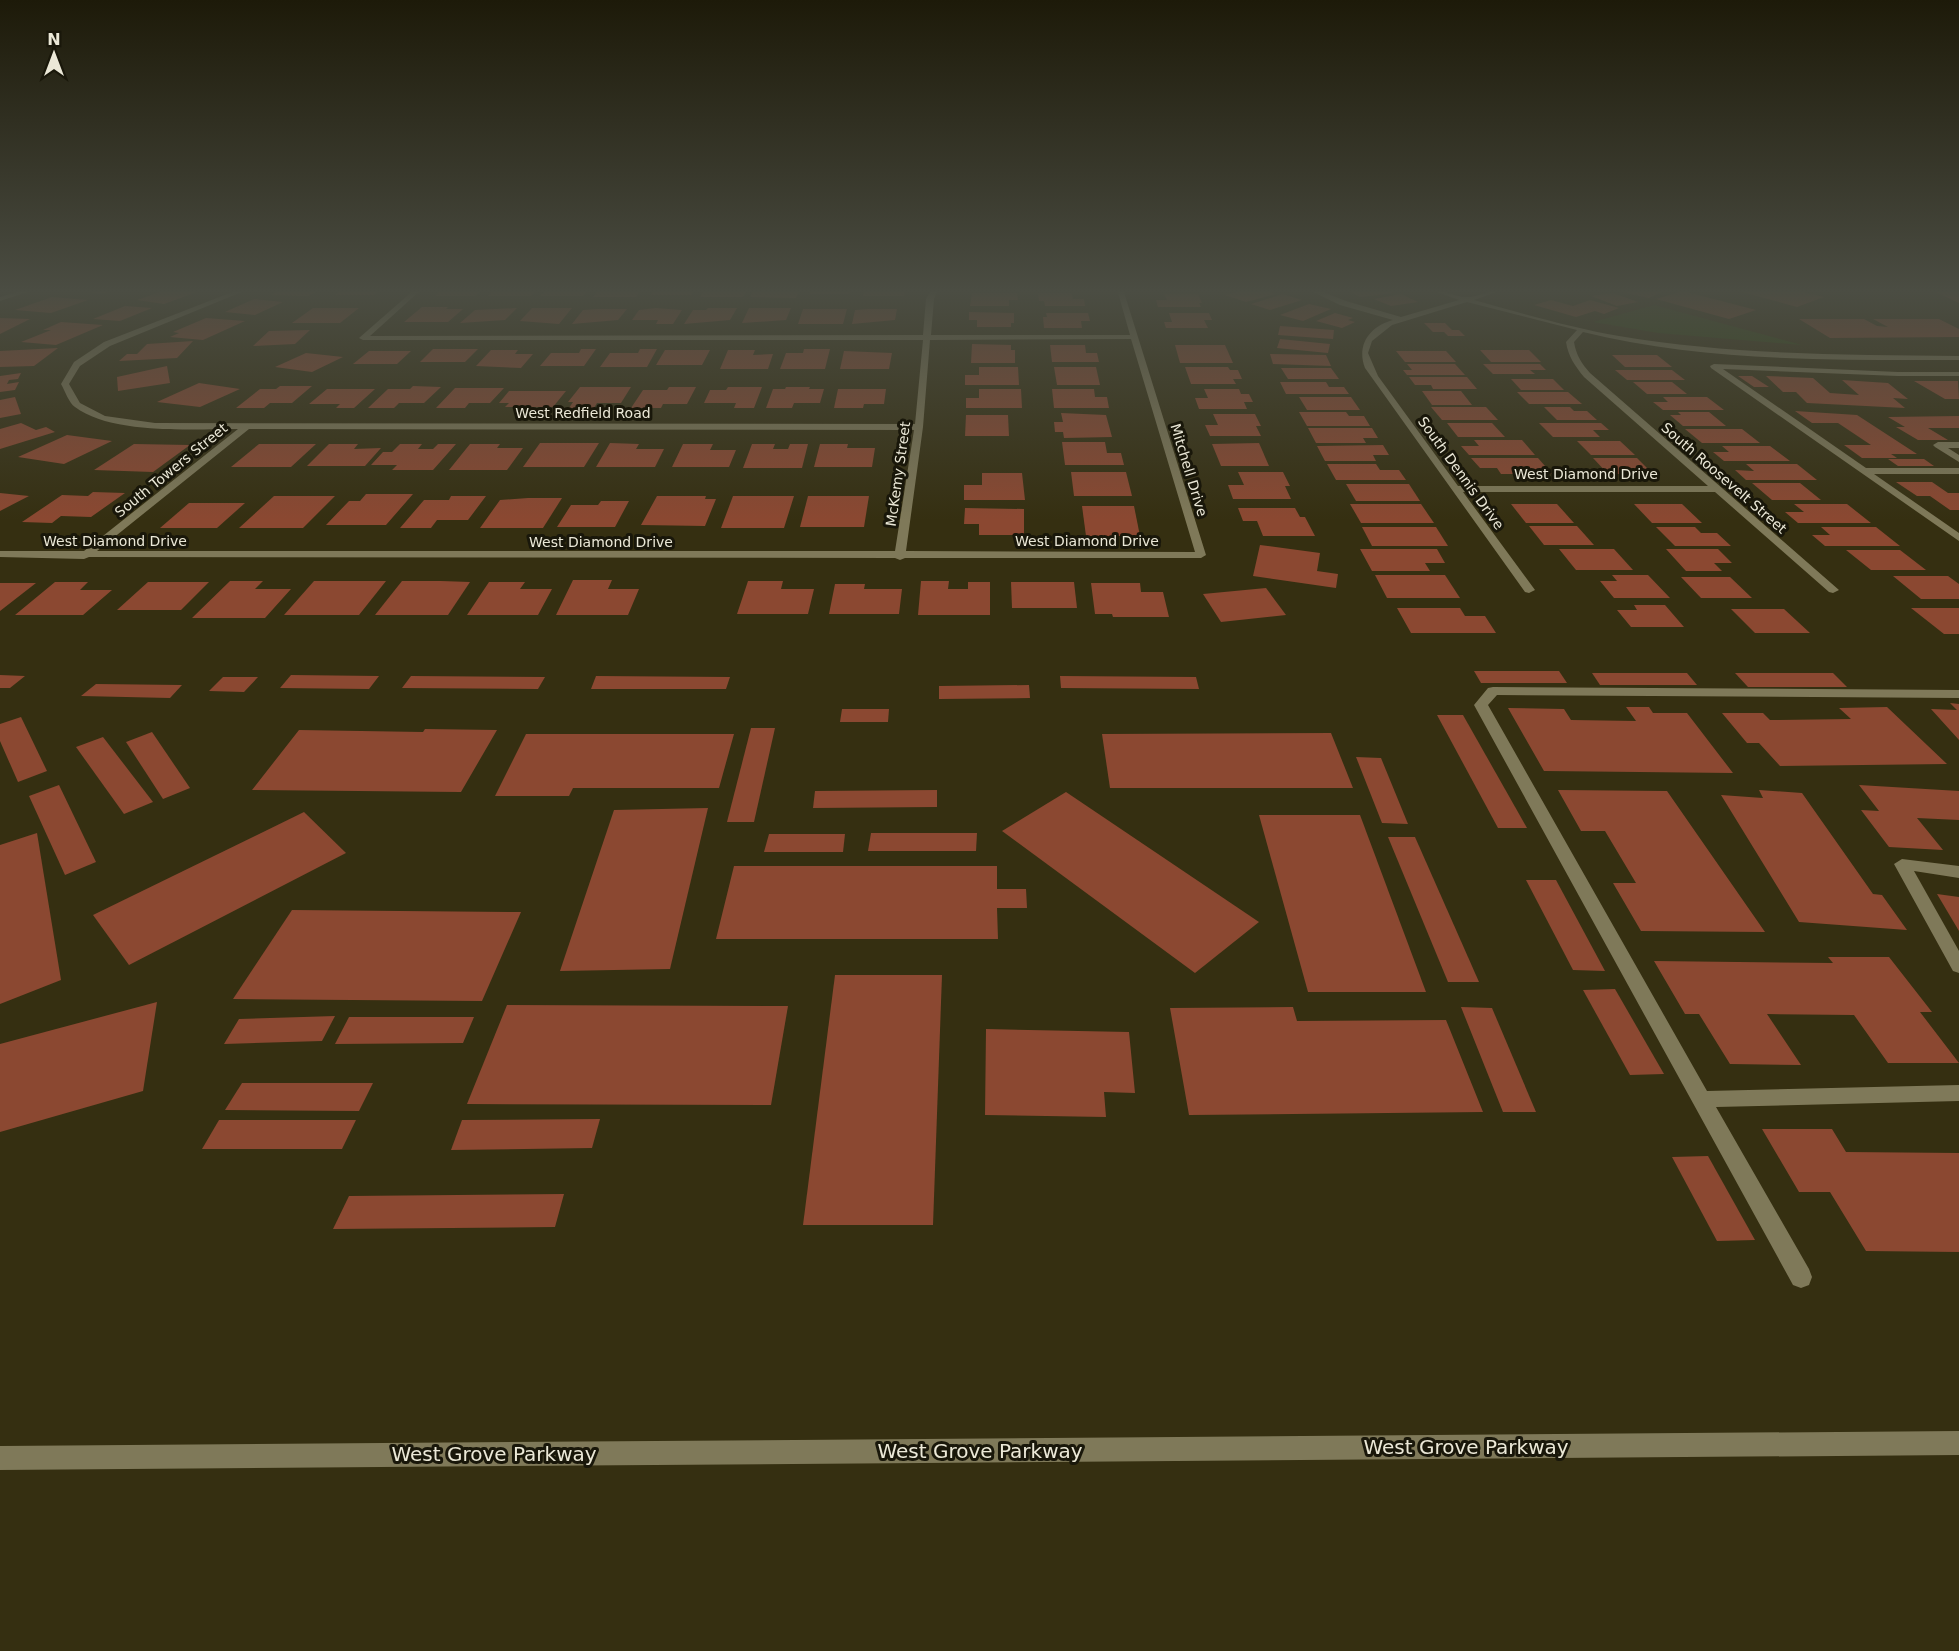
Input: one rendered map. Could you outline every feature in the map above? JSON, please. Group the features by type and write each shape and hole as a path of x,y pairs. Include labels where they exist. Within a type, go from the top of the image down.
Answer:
{"street":[{"name":"West Redfield Road","path":"76,366 65,384 77,405 103,418 155,426 919,427"},
{"name":"McKemy Street","path":"900,557 919,427 924,366"},
{"name":"Mitchell Drive","path":"1144,366 1201,555"},
{"name":"South Dennis Drive","path":"1368,366 1529,590"},
{"name":"South Roosevelt Street","path":"1580,366 1587,375 1833,590"},
{"path":"1714,366 1959,538"},
{"path":"1715,366 1898,375 1959,374"},
{"name":"South Towers Street","path":"84,556 246,427"},
{"path":"1959,445 1938,445 1959,459"},
{"path":"1863,471 1959,471"},
{"name":"West Diamond Drive","path":"1456,489 1717,489"},
{"name":"West Diamond Drive","path":"0,554 900,557 1201,555"},
{"path":"1801,1277 1481,705 1493,691 1959,694"},
{"path":"1959,872 1902,864 1959,966"},
{"path":"1701,1099 1959,1093"},
{"name":"West Grove Parkway","path":"0,1458 1959,1443"}],"building":[{"path":"167,366 170,383 118,391 117,377"},
{"path":"277,366 324,366 312,372 275,367"},
{"path":"477,366 523,366 521,368"},
{"path":"601,366 648,366 647,367"},
{"path":"721,366 769,366 768,369 720,369"},
{"path":"781,366 826,366 825,369 780,369"},
{"path":"841,366 890,366 889,369 840,369"},
{"path":"1409,366 1457,366 1465,375 1407,375 1403,370 1412,370"},
{"path":"1485,366 1542,366 1546,370 1530,370 1535,374 1493,374"},
{"path":"1624,366 1672,367 1625,367"},
{"path":"979,367 1018,367 1019,385 965,385 965,375 979,375"},
{"path":"1054,367 1096,367 1100,385 1057,385"},
{"path":"1185,367 1228,367 1230,370 1238,370 1242,379 1233,379 1236,384 1191,384"},
{"path":"1281,368 1331,368 1339,379 1288,379"},
{"path":"1615,370 1672,370 1685,380 1627,380"},
{"path":"21,373 18,379 9,380 7,384 19,382 15,390 0,392 0,376"},
{"path":"1738,376 1752,376 1769,387 1754,387"},
{"path":"1766,376 1813,378 1830,393 1859,395 1842,380 1888,383 1908,399 1893,398 1905,408 1807,403 1796,392 1783,392"},
{"path":"1409,377 1467,377 1477,389 1433,389 1431,385 1415,385"},
{"path":"1511,379 1553,379 1564,390 1521,390"},
{"path":"1914,381 1958,381 1959,399 1945,399"},
{"path":"1280,382 1326,382 1329,387 1344,387 1349,394 1286,394"},
{"path":"1633,382 1672,382 1687,394 1647,394"},
{"path":"199,383 240,389 200,407 157,402"},
{"path":"280,386 312,386 292,403 270,403 264,408 236,408 260,389 276,389"},
{"path":"413,386 441,387 424,403 399,403 394,408 368,408 388,389 410,389"},
{"path":"580,387 631,387 621,403 597,403 594,408 569,408 573,402 568,402"},
{"path":"669,387 696,387 687,404 663,404 661,408 631,408 643,390 667,390"},
{"path":"728,387 762,387 754,408 734,408 736,403 704,403 710,390 726,390"},
{"path":"786,387 824,389 820,403 794,403 792,408 766,408 773,389 785,389"},
{"path":"455,388 504,388 490,403 469,403 465,408 436,408"},
{"path":"327,389 375,389 354,408 336,408 340,404 309,404"},
{"path":"838,389 886,389 884,404 864,404 863,408 834,408"},
{"path":"979,389 1021,389 1022,408 966,408 966,398 979,398"},
{"path":"1052,389 1094,389 1095,397 1107,397 1109,408 1054,408"},
{"path":"1204,389 1239,389 1241,394 1249,394 1253,402 1244,402 1247,409 1199,409 1195,398 1208,398"},
{"path":"509,391 566,391 553,407 505,407 509,403 499,403"},
{"path":"1422,391 1461,391 1472,405 1432,405"},
{"path":"1517,392 1568,392 1582,404 1529,404"},
{"path":"15,397 21,414 0,418 0,400"},
{"path":"1299,397 1351,397 1360,410 1307,410"},
{"path":"1663,397 1707,397 1724,410 1663,410 1653,402 1668,402"},
{"path":"1431,407 1486,407 1498,420 1442,420"},
{"path":"1544,407 1570,407 1574,411 1587,411 1597,420 1557,420"},
{"path":"1795,411 1857,415 1917,454 1891,454 1897,458 1862,458 1844,445 1871,445 1838,423 1812,423"},
{"path":"1299,412 1346,412 1349,416 1364,416 1370,426 1307,426"},
{"path":"1678,412 1709,412 1726,426 1683,426 1670,415 1681,415"},
{"path":"1061,413 1106,415 1112,437 1064,438 1063,432 1055,432 1054,422 1063,422"},
{"path":"1213,414 1255,414 1261,426 1256,426 1261,436 1210,436 1205,425 1218,425"},
{"path":"966,415 1008,415 1009,436 965,436"},
{"path":"1959,416 1959,428 1928,428 1948,440 1918,440 1896,427 1905,427 1888,417"},
{"path":"21,423 36,430 46,427 55,432 0,449 0,429"},
{"path":"1447,423 1492,423 1505,437 1458,437"},
{"path":"1539,423 1601,423 1609,430 1593,430 1600,437 1553,437"},
{"path":"1308,428 1372,428 1378,438 1363,438 1366,443 1316,443"},
{"path":"1685,429 1742,429 1760,443 1702,443"},
{"path":"67,435 112,441 64,464 18,457"},
{"path":"1474,440 1522,440 1535,455 1469,455 1461,446 1479,446"},
{"path":"1577,441 1620,441 1635,455 1591,455"},
{"path":"1062,442 1105,442 1107,453 1121,453 1124,465 1065,465"},
{"path":"540,443 599,443 584,467 523,467"},
{"path":"610,443 639,444 636,449 664,449 655,467 596,467"},
{"path":"1259,443 1269,466 1221,466 1212,444"},
{"path":"134,444 190,445 153,472 94,470"},
{"path":"259,444 316,444 291,467 231,467"},
{"path":"329,444 358,444 354,449 381,448 365,466 307,466"},
{"path":"400,444 422,444 418,449 433,449 438,444 456,444 433,470 392,470 397,465 371,465 383,452 392,452"},
{"path":"470,444 500,444 497,448 523,448 507,470 449,470"},
{"path":"683,444 713,444 710,450 736,450 729,467 672,467"},
{"path":"752,444 775,444 773,449 788,449 790,444 808,444 802,468 743,468"},
{"path":"820,444 848,444 847,448 875,448 872,467 814,467"},
{"path":"1383,445 1389,455 1373,455 1376,461 1325,461 1317,446"},
{"path":"1722,446 1770,446 1790,461 1724,461 1713,452 1729,452"},
{"path":"1471,458 1538,458 1552,474 1501,474 1497,468 1480,468"},
{"path":"1593,458 1637,458 1653,474 1608,474"},
{"path":"1888,459 1924,459 1934,466 1898,466"},
{"path":"1327,464 1376,464 1380,470 1399,470 1406,480 1336,480"},
{"path":"1746,464 1797,464 1817,480 1746,480 1735,470 1754,471"},
{"path":"1071,472 1126,472 1132,496 1074,496"},
{"path":"1238,472 1283,472 1290,486 1285,486 1291,499 1233,499 1228,485 1244,485"},
{"path":"982,473 1022,473 1025,500 964,500 964,485 982,485"},
{"path":"1896,482 1932,482 1948,493 1959,493 1959,510 1950,510 1930,496 1917,496"},
{"path":"1752,483 1800,483 1821,500 1772,500"},
{"path":"1346,484 1409,484 1420,501 1356,501"},
{"path":"93,492 125,493 91,517 61,516 52,523 22,522 62,495 88,496"},
{"path":"0,493 29,496 0,511"},
{"path":"366,494 413,494 386,525 326,525 349,501 360,501"},
{"path":"274,496 335,496 303,528 239,528"},
{"path":"451,496 486,496 468,520 437,520 431,528 400,528 424,500 449,500"},
{"path":"657,496 706,496 705,499 716,499 705,526 641,525"},
{"path":"733,496 794,496 784,528 721,528"},
{"path":"808,496 869,496 864,527 800,527"},
{"path":"562,498 543,528 480,528 500,500"},
{"path":"601,501 629,501 615,527 557,527 571,505 598,505"},
{"path":"189,503 245,503 217,528 160,528"},
{"path":"1350,504 1421,504 1434,523 1361,523"},
{"path":"1511,504 1557,504 1574,523 1526,523"},
{"path":"1634,504 1682,504 1702,523 1652,523"},
{"path":"1794,504 1847,504 1871,523 1798,523 1785,512 1804,512"},
{"path":"1082,506 1134,506 1140,536 1086,536"},
{"path":"965,508 1024,509 1024,535 979,535 979,524 964,524"},
{"path":"1238,508 1295,508 1300,517 1305,517 1315,536 1263,536 1257,521 1243,521"},
{"path":"1529,526 1577,526 1594,545 1544,545"},
{"path":"1362,527 1436,527 1448,546 1372,546"},
{"path":"1656,527 1695,527 1701,533 1717,533 1731,546 1675,546"},
{"path":"1821,527 1876,527 1900,546 1825,546 1812,535 1830,535"},
{"path":"1260,545 1320,553 1317,571 1338,574 1336,588 1253,576"},
{"path":"1360,549 1437,549 1445,563 1425,563 1430,571 1372,571"},
{"path":"1559,549 1614,549 1633,570 1576,570"},
{"path":"1666,549 1718,549 1732,563 1714,563 1722,571 1686,571"},
{"path":"1846,550 1900,550 1926,570 1871,570"},
{"path":"1375,575 1445,575 1460,598 1387,598"},
{"path":"1612,575 1648,575 1670,598 1614,598 1600,581 1617,581"},
{"path":"1893,576 1948,576 1959,584 1959,599 1921,599"},
{"path":"1681,577 1730,577 1752,598 1701,598"},
{"path":"573,580 612,580 608,589 639,589 628,615 556,615"},
{"path":"230,581 263,581 255,589 291,589 265,618 192,618"},
{"path":"314,581 386,581 359,615 284,615"},
{"path":"402,581 470,582 448,615 375,615"},
{"path":"748,581 783,581 781,589 814,589 808,614 737,614"},
{"path":"921,581 949,581 948,589 968,589 968,582 990,582 990,615 918,615"},
{"path":"55,582 88,582 80,590 112,590 83,615 15,615"},
{"path":"148,582 209,582 181,610 117,610"},
{"path":"489,582 525,582 520,589 552,589 538,615 467,615"},
{"path":"1011,582 1074,582 1077,608 1012,608"},
{"path":"0,583 36,583 0,611"},
{"path":"1091,583 1140,583 1141,592 1163,592 1169,617 1113,617 1112,614 1095,614"},
{"path":"835,584 865,584 864,589 902,589 899,614 829,614"},
{"path":"1266,588 1286,615 1221,622 1203,594"},
{"path":"1634,605 1665,605 1684,627 1631,627 1617,610 1637,610"},
{"path":"1397,608 1460,608 1465,616 1485,616 1496,633 1411,633"},
{"path":"1911,608 1959,608 1959,634 1944,634"},
{"path":"1731,609 1784,609 1810,633 1755,633"},
{"path":"1474,671 1559,671 1567,683 1481,683"},
{"path":"1592,673 1687,673 1697,685 1600,685"},
{"path":"1735,673 1833,673 1847,687 1748,687"},
{"path":"0,675 25,676 10,688 0,688"},
{"path":"291,675 379,676 369,689 280,688"},
{"path":"411,676 545,677 538,689 402,688"},
{"path":"596,676 730,677 726,689 591,689"},
{"path":"1060,676 1196,677 1199,689 1061,688"},
{"path":"223,677 258,677 244,692 209,691"},
{"path":"96,684 182,685 170,698 81,696"},
{"path":"1029,685 1030,698 939,699 939,686"},
{"path":"1950,703 1959,704 1959,740 1931,709 1957,710"},
{"path":"1626,707 1649,707 1653,713 1687,713 1733,773 1544,771 1508,708 1564,709 1571,720 1636,721"},
{"path":"1887,707 1947,764 1780,766 1759,743 1747,743 1722,713 1763,713 1770,720 1851,719 1839,708"},
{"path":"842,709 889,709 888,722 840,722"},
{"path":"1437,715 1463,715 1527,828 1498,828"},
{"path":"21,717 47,771 18,782 0,741 0,724"},
{"path":"751,728 775,728 754,822 727,822"},
{"path":"425,729 497,730 461,792 252,790 299,730 423,732"},
{"path":"152,732 190,788 163,799 126,742"},
{"path":"1331,733 1353,788 1110,788 1102,734"},
{"path":"526,734 734,734 719,788 573,788 569,796 495,796"},
{"path":"103,737 153,802 124,814 76,747"},
{"path":"1356,757 1381,758 1408,824 1382,823"},
{"path":"59,785 96,862 65,875 29,796"},
{"path":"1859,785 1959,791 1959,820 1917,818 1943,850 1889,847 1861,810 1879,811"},
{"path":"937,790 937,807 813,808 815,791"},
{"path":"1558,790 1667,791 1765,932 1641,931 1613,883 1636,883 1605,831 1581,831"},
{"path":"1759,790 1802,793 1873,894 1882,895 1907,930 1799,922 1721,795 1763,798"},
{"path":"1066,792 1259,922 1195,973 1002,831"},
{"path":"708,808 670,969 560,971 614,810"},
{"path":"304,812 346,853 129,965 93,915"},
{"path":"1259,815 1360,815 1426,992 1308,992"},
{"path":"37,833 61,980 0,1004 0,845"},
{"path":"871,833 977,833 976,851 868,851"},
{"path":"769,834 845,834 843,852 764,852"},
{"path":"1388,837 1415,837 1479,982 1448,982"},
{"path":"734,866 997,866 997,889 1026,889 1027,908 997,908 998,939 716,939"},
{"path":"1526,880 1556,880 1605,971 1573,970"},
{"path":"1937,894 1959,897 1959,931"},
{"path":"292,910 521,912 482,1001 233,999"},
{"path":"1828,957 1889,957 1932,1012 1920,1012 1959,1063 1888,1063 1854,1015 1767,1014 1801,1065 1730,1064 1699,1014 1685,1014 1654,961 1833,963"},
{"path":"835,975 942,975 933,1225 803,1225"},
{"path":"1615,989 1664,1074 1630,1075 1583,990"},
{"path":"157,1002 143,1091 0,1132 0,1044"},
{"path":"507,1005 788,1006 771,1105 467,1104"},
{"path":"1293,1007 1297,1021 1446,1020 1483,1112 1189,1115 1170,1008"},
{"path":"1461,1007 1492,1008 1536,1112 1503,1112"},
{"path":"335,1016 322,1041 224,1044 239,1019"},
{"path":"349,1017 474,1017 463,1043 335,1044"},
{"path":"986,1029 1129,1032 1135,1093 1104,1092 1106,1117 985,1115"},
{"path":"242,1083 373,1083 359,1111 225,1110"},
{"path":"600,1119 592,1148 451,1150 462,1120"},
{"path":"219,1120 356,1120 342,1149 202,1149"},
{"path":"1762,1129 1832,1129 1846,1152 1959,1153 1959,1252 1866,1251 1830,1192 1799,1192"},
{"path":"1708,1156 1755,1240 1717,1241 1672,1157"},
{"path":"564,1194 555,1227 333,1229 349,1196"}]}
